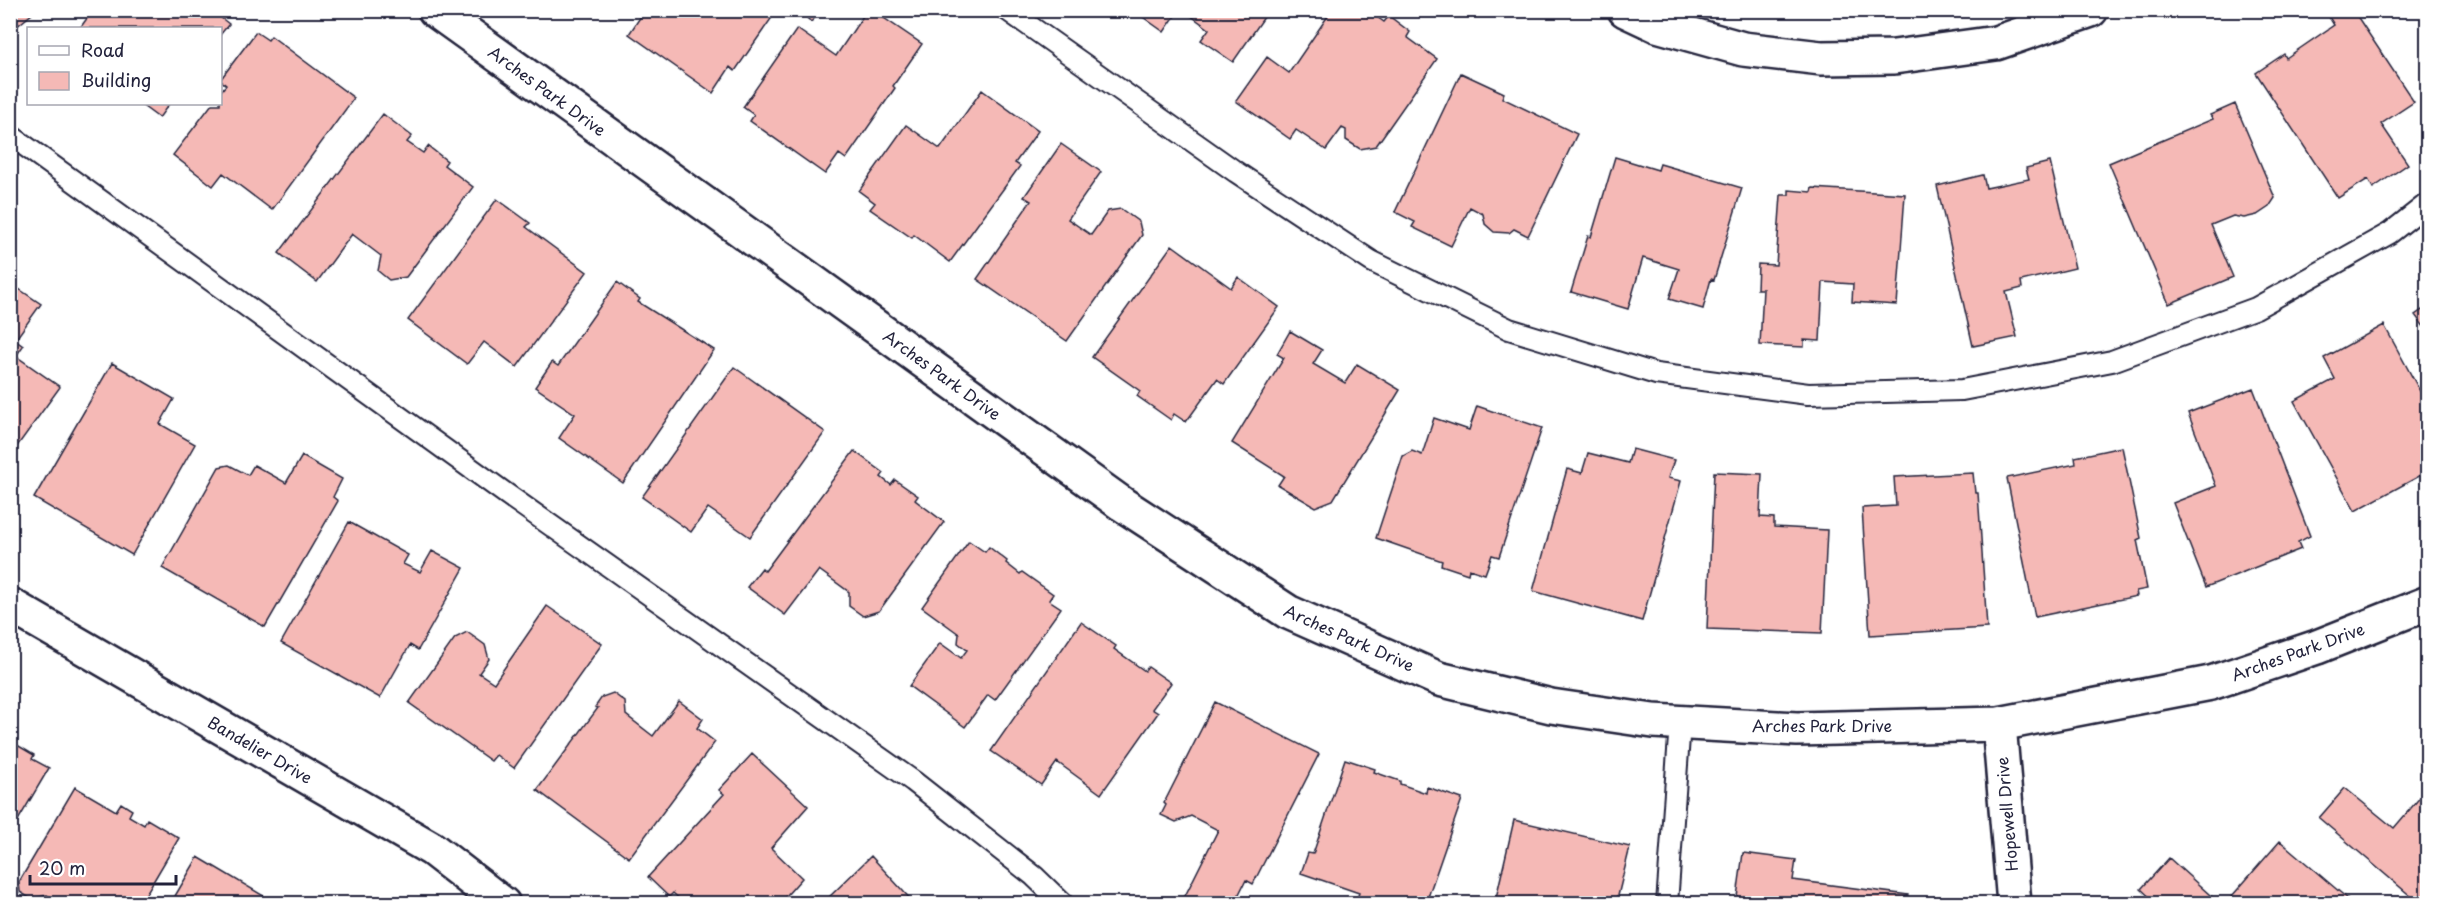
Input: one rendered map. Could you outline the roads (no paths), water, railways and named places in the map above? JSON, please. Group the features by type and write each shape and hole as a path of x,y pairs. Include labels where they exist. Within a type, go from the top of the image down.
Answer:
{"street":[{"name":"Arches Park Drive","path":"435,10 1122,504 1287,612 1439,679 1551,706 1653,721 1797,729 1999,724 2211,683 2317,647 2427,603"},
{"path":"1625,10 1657,25 1743,49 1821,58 1894,57 1996,43 2091,10"},
{"name":"Bandelier Drive","path":"10,605 432,849 503,903"},
{"name":"Hopewell Drive","path":"1999,724 2014,903"}],"lane":[{"path":"1007,10 1236,172 1371,261 1509,329 1656,374 1808,394 1903,392 1962,390 2112,361 2256,308 2390,233 2427,203"},
{"path":"10,135 505,493 913,781 1034,876 1063,903"},
{"path":"1668,903 1680,723"}]}
